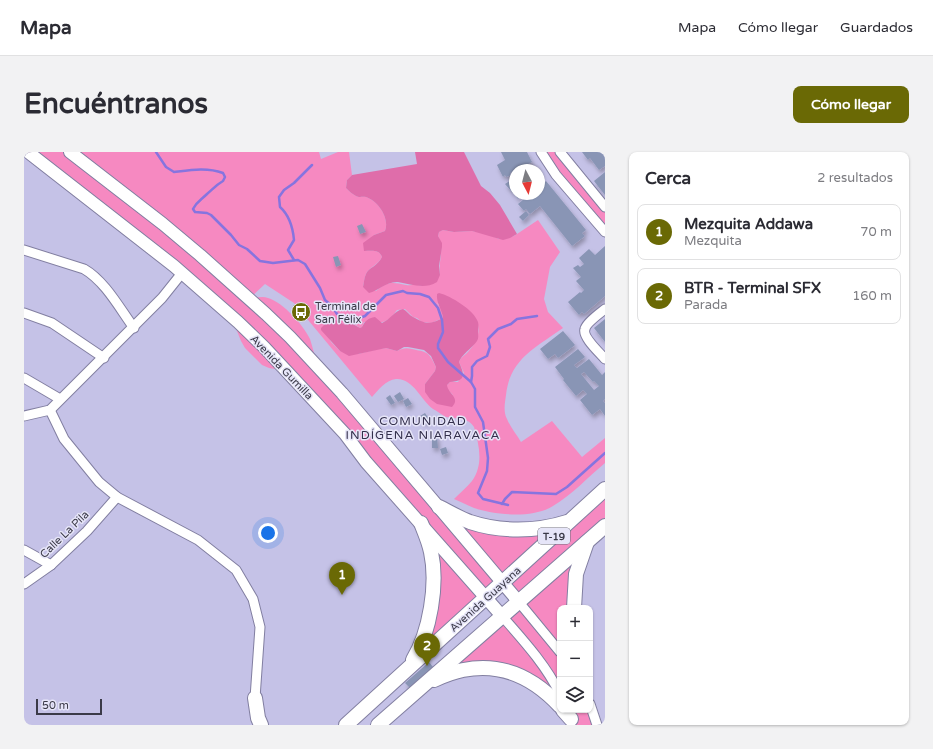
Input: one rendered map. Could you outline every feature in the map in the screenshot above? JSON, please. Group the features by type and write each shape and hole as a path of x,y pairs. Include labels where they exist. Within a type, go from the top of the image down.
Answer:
{"highway":[{"name":"Avenida Guayana","path":"346,725 503,583 605,488"},
{"path":"439,507 470,522 484,526 532,529 549,527 571,520"},
{"path":"408,669 422,644 426,632 433,583 432,559 421,523"},
{"name":"Avenida Guayana","path":"378,725 605,526"},
{"path":"574,605 576,574 587,541"},
{"path":"424,684 463,670 504,670 530,681 542,689 557,703"},
{"path":"251,725 255,698"},
{"path":"255,698 258,718 261,725"}],"main road":[{"name":"Avenida Gumilla","path":"28,152 132,232 238,322 286,370 345,434 366,462 502,616"},
{"path":"70,152 200,254 266,314 327,377 518,601"}],"street":[{"path":"541,152 556,175 605,232"},
{"path":"560,152 605,207"},
{"path":"24,250 84,269 91,273 104,287 134,328"},
{"path":"24,416 50,410 134,328 162,298 182,273"},
{"path":"605,309 586,327 584,333 588,340 605,359"},
{"path":"24,313 52,324 104,358"},
{"path":"24,378 60,399"},
{"path":"50,410 64,439 99,482 117,497 198,540 236,570 253,599 260,627 255,698"},
{"name":"Calle La Pila","path":"24,584 51,565 87,531 117,497"},
{"path":"24,550 51,565"},
{"path":"518,601 557,648"},
{"path":"502,616 527,645 548,673 557,689"},
{"path":"593,713 597,725"}],"shaded area":[{"path":"28,152 319,152 321,159 338,152 349,152 352,175 347,180 346,188 356,196 366,197 375,202 382,211 386,221 385,231 374,235 364,251 377,252 381,254 382,257 367,272 364,280 363,287 376,291 384,285 390,283 422,286 440,275 441,246 438,236 439,232 443,230 454,232 472,231 488,234 499,239 514,236 538,220 560,252 550,267 544,299 548,312 563,328 526,355 519,363 509,382 506,395 505,413 510,425 521,442 552,421 582,457 605,438 605,463 560,502 535,513 503,514 474,508 454,499 472,481 478,468 479,448 474,427 471,424 462,419 446,417 433,409 412,386 402,380 396,379 389,381 372,397 294,303 265,284 250,298 264,297 274,300 298,321 310,339 318,367 439,507 470,522 549,527 605,489 605,526 587,541 575,605 557,605 557,703 552,697 488,669 424,684 518,601 503,583 408,669 426,632 427,539 287,371 269,368 262,365 245,348 231,316","holes":["437,303 477,321 478,334 475,342 459,362 464,373 458,382 450,382 447,385 447,389 453,395 425,384 435,371 436,367 426,353 406,348 397,351 386,348 358,354 340,351 331,342 324,325 336,320 345,325 351,322 360,328 364,322 374,323 386,321 397,310 405,309 413,317 422,322 431,323 443,318 442,310"]},
{"path":"415,152 464,152 481,186 490,193 500,205 517,234 503,240 472,231 454,232 443,230 439,232 438,236 442,243 442,247 439,266 440,275 437,282 427,286 422,286 394,282 369,293 363,287 365,276 382,257 381,254 377,252 364,251 363,243 374,235 385,231 386,221 382,211 375,202 366,197 356,196 346,188 347,180 352,175 417,164"},
{"path":"541,152 560,152 605,207 605,232"},
{"path":"439,293 456,300 467,308 476,317 478,323 478,340 459,362 463,373 462,378 450,382 447,385 455,398 452,407 437,404 430,399 425,392 425,384 435,371 436,367 431,356 424,350 404,347 397,351 386,348 349,356 340,351 321,330 324,325 336,320 345,325 349,322 360,328 367,320 373,317 382,323 397,311 403,309 421,321 431,323 443,318 437,300 437,294"},
{"path":"565,713 591,713 597,725 573,725"}],"building":[{"path":"501,152 527,152 532,162 528,164 509,164 509,176 506,177 505,175 503,177 497,165 505,160"},
{"path":"582,152 605,152 605,166 599,170 590,158 588,160"},
{"path":"605,172 605,195 594,181"},
{"path":"509,181 509,189 505,184"},
{"path":"546,181 586,230 582,233 585,236 572,246 540,206 530,214 526,209 524,211 518,204 523,200 545,200"},
{"path":"526,211 529,215 523,221 519,217"},
{"path":"362,224 366,232 360,234 357,226"},
{"path":"605,246 605,296 584,314 582,312 579,315 568,302 584,290 576,281 581,277 573,268 578,265 580,267 584,264 579,258 589,249 595,255"},
{"path":"338,256 341,265 336,267 333,257"},
{"path":"605,319 605,342 594,328"},
{"path":"563,331 575,345 558,358 555,354 548,359 540,349"},
{"path":"578,349 585,357 574,365 577,368 589,359 602,375 605,372 605,399 603,401 605,403 605,416 600,409 592,415 580,400 587,394 583,390 576,396 555,367","holes":["584,372 593,382 594,381 599,386 594,390 581,374"]},
{"path":"400,392 404,399 398,402 394,396"},
{"path":"390,395 395,403 391,405 386,398"},
{"path":"408,398 412,404 406,407 403,401"},
{"path":"425,413 429,419 424,423 420,416"},
{"path":"432,436 437,436 438,448 432,448"},
{"path":"446,447 448,453 442,455 440,449"},
{"path":"429,662 433,667 410,688 405,683"}],"waterway":[{"path":"156,152 166,167 174,172 211,170 223,173 225,177 223,181 198,202 193,209 195,212 207,213 211,215 239,245 247,249 260,261 273,263 298,260 305,264 320,288 325,300 332,306 337,314 345,318 357,319 365,316 386,295 403,291 429,297 438,308 442,320 443,332 438,348 448,362 471,382 475,389 475,407 483,422 488,458 487,471 478,493 483,499 508,505"},
{"path":"294,260 288,250 294,240 293,231 288,218 280,207 279,197 284,190 294,183 312,165"},
{"path":"471,382 472,367 477,361 487,356 490,347 488,339 498,329 511,324 517,319 537,316"},
{"path":"502,504 512,492 556,494 567,487 605,453"}],"place":[{"name":"Terminal de San Félix","path":"301,312"},
{"name":"Mezquita Addawa","path":"342,595"},
{"name":"BTR - Terminal SFX","path":"427,666"}],"district":[{"name":"COMUNIDAD INDÍGENA NIARAVACA","path":"423,428"}]}
